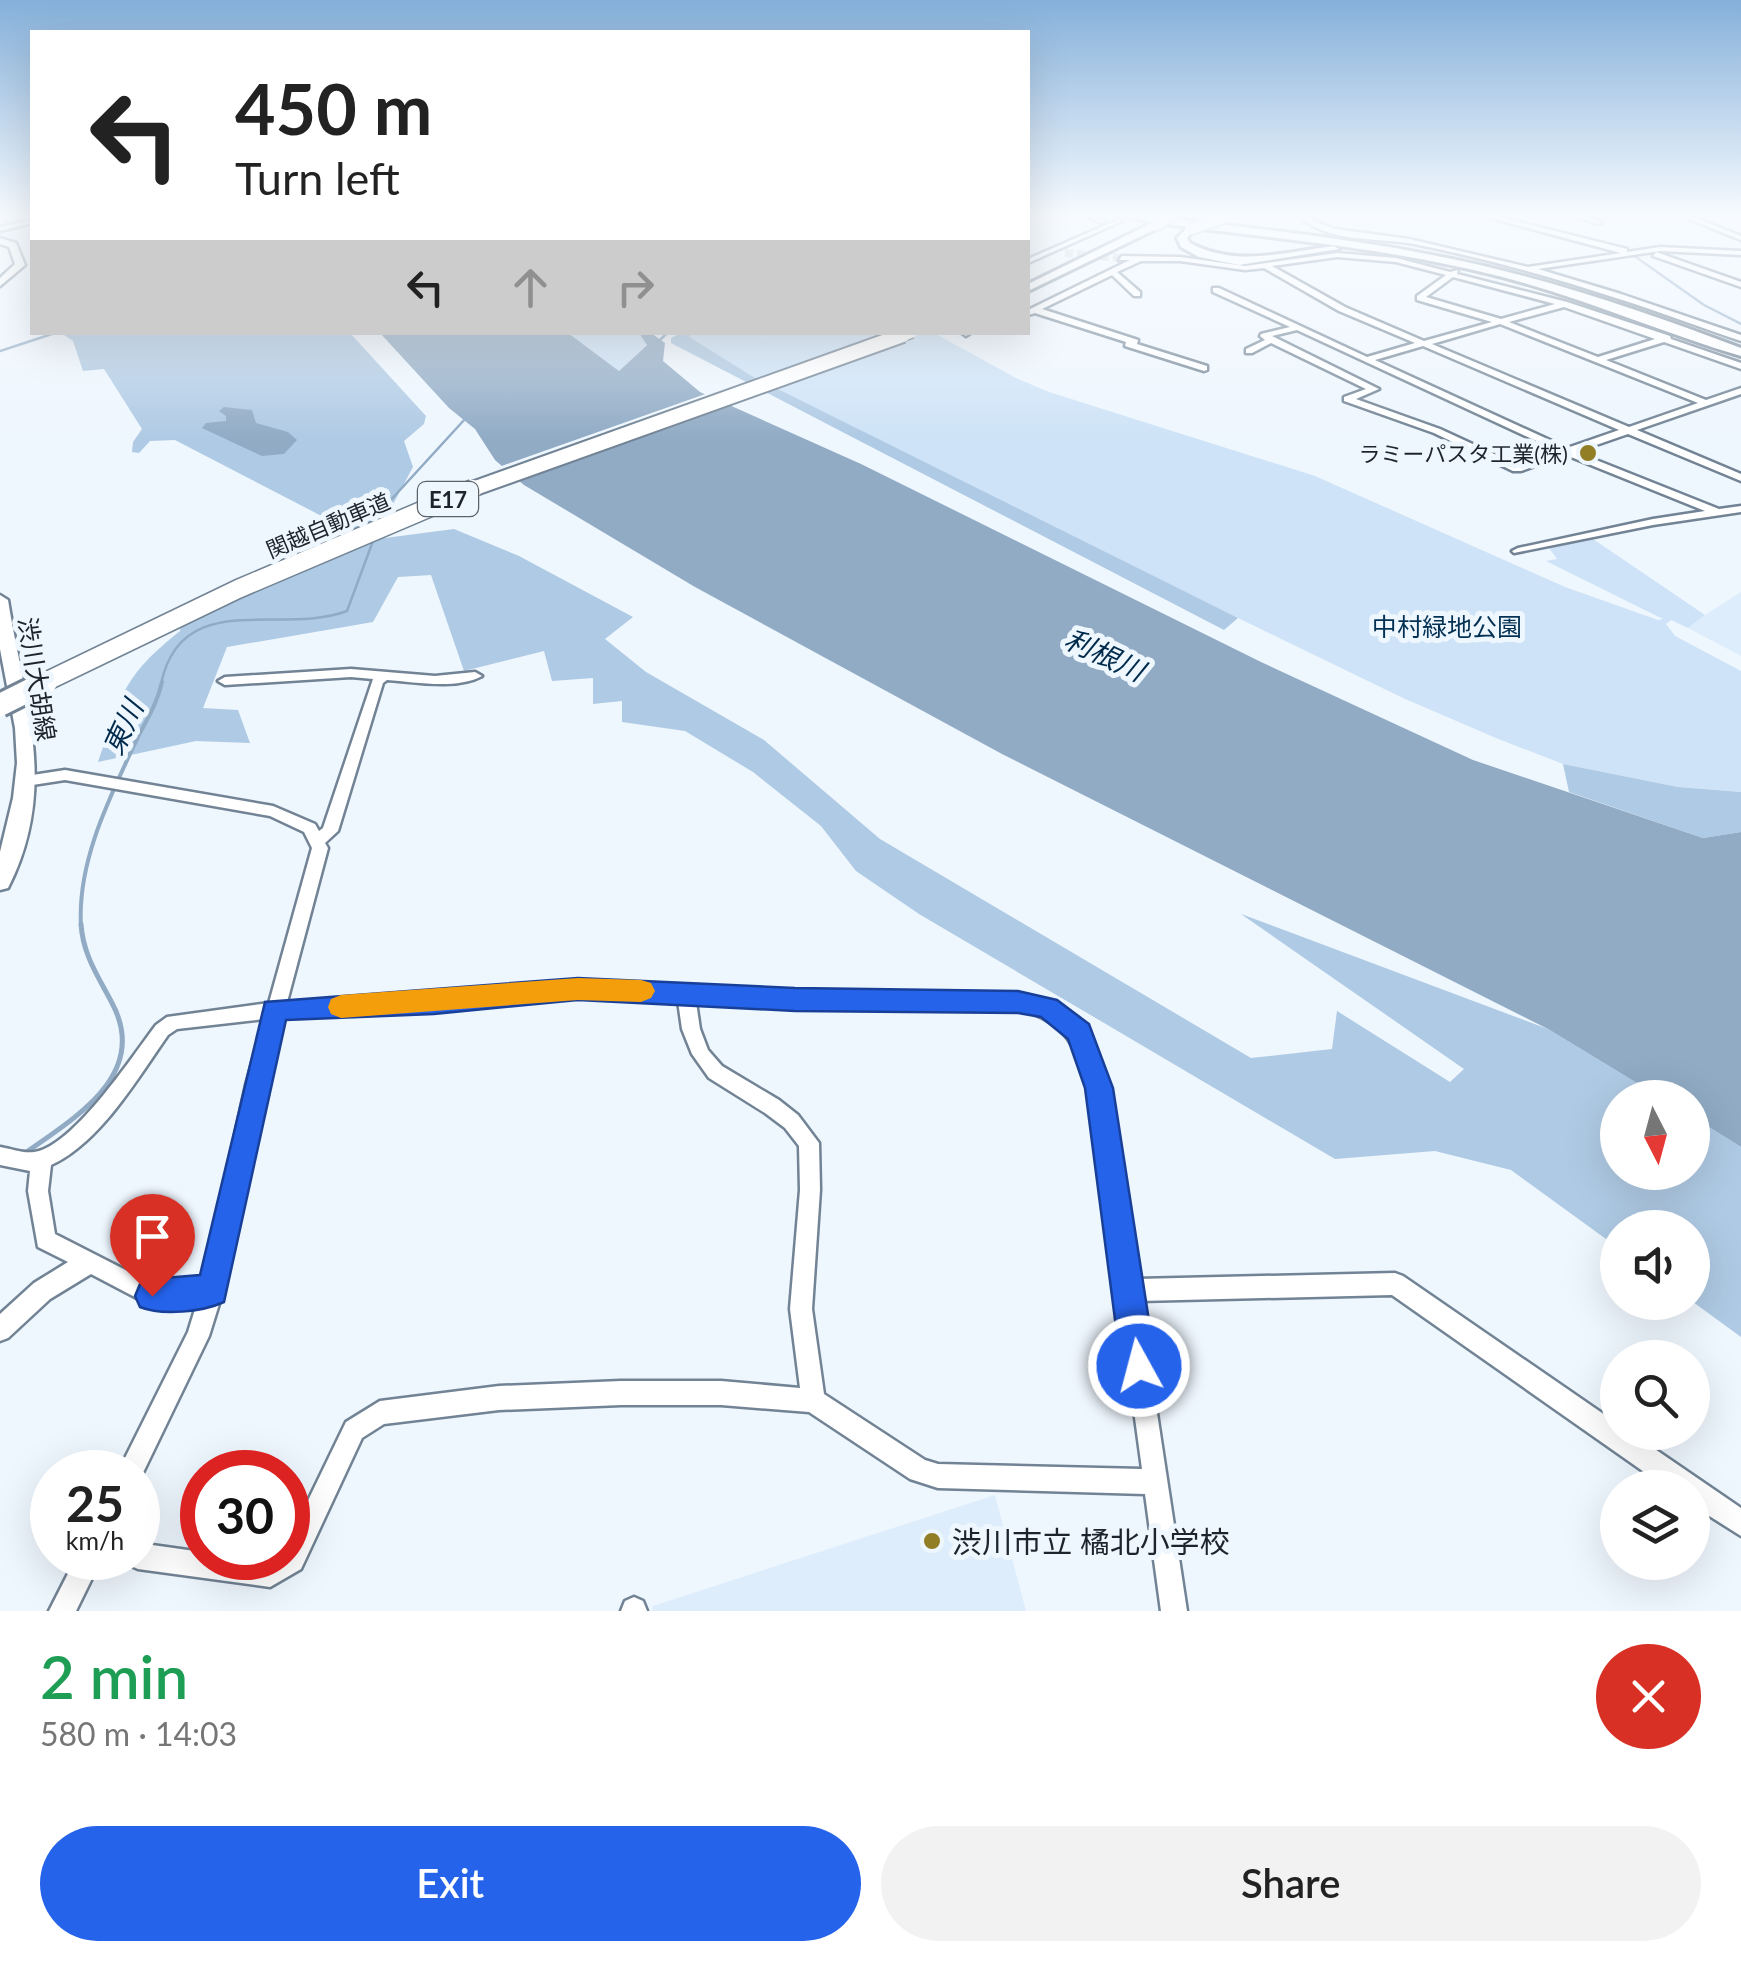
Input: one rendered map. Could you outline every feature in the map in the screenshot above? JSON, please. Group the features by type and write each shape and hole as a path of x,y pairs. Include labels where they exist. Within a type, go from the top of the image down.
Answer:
{"highway":[{"path":"1537,289 1741,350"},
{"path":"1557,289 1715,342"},
{"path":"1570,289 1741,350"},
{"name":"関越自動車道","path":"0,692 207,592 408,507 574,444 886,335"},
{"name":"関越自動車道","path":"0,704 194,609 419,510 903,335"}],"main road":[{"name":"渋川大胡線","path":"0,600 1,624 26,744 26,782 0,882"}],"street":[{"path":"1031,311 1079,289"},
{"path":"1131,289 1136,294"},
{"path":"1307,289 1342,308 1741,478"},
{"path":"1432,289 1420,298 1499,322 1706,403"},
{"path":"1514,289 1741,366"},
{"path":"1598,289 1741,338"},
{"path":"1216,290 1565,451 1717,512"},
{"path":"1332,368 1564,304"},
{"path":"1031,311 1204,368"},
{"path":"1296,328 1264,336 1374,388 1347,398 1437,430 1517,468 1741,390"},
{"path":"1597,360 1667,338"},
{"path":"1249,351 1272,340"},
{"path":"1518,551 1741,508"},
{"path":"225,681 351,673 435,680 475,676"},
{"path":"318,840 330,831 382,676"},
{"path":"26,782 65,775 273,811 299,820 318,840 318,858 274,1010 212,1291 198,1336 141,1450"},
{"path":"212,1291 152,1296 45,1240 38,1190 19,1159 98,1115 172,1022 274,1010 434,1002 578,989 795,1000 1018,1002 1048,1008 1079,1032 1099,1088 1174,1611"},
{"path":"686,992 687,1022 712,1071 764,1102 808,1143 810,1190 801,1309 814,1401"},
{"path":"0,1330 28,1301 70,1271 92,1263"},
{"path":"1128,1290 1395,1284 1664,1470"},
{"path":"160,1559 270,1574 292,1560 354,1430 380,1413 498,1398 721,1392 814,1401 919,1470 938,1476 1154,1482"},
{"path":"1710,1502 1741,1523"},
{"path":"62,1611 78,1580"}],"shaded area":[{"path":"64,335 352,335 426,416 424,424 404,441 413,467 384,521 385,538 454,529 519,556 633,617 605,639 646,672 764,740 880,839 1251,1058 1332,1049 1337,1011 1450,1082 1464,1069 1241,914 1548,1029 1632,1080 1600,1080 1600,1190 1710,1190 1710,1128 1741,1147 1741,1337 1710,1314 1710,1210 1600,1210 1600,1235 1511,1170 1435,1151 1335,1159 919,914 856,871 821,826 753,772 685,731 622,722 622,701 593,704 593,678 552,681 544,651 464,671 431,575 398,577 373,622 227,647 203,708 238,710 250,743 196,741 98,762 134,675 180,631 181,619 335,547 320,532 337,524 175,440 150,441 139,453 132,452 133,442 142,429 104,369 83,371 73,341"},
{"path":"691,335 752,376 1238,618 1224,630 671,343 671,338"},
{"path":"1741,592 1741,656 1688,628 1705,615"},
{"path":"1563,764 1678,787 1741,792 1741,832 1703,838 1569,792"},
{"name":"渋川市立 橘北小学校","path":"995,1495 1026,1611 652,1611 653,1606"}],"green space":[{"path":"571,335 640,335 647,344 619,371"},
{"name":"中村緑地公園","path":"938,335 1049,392 1315,476 1565,587 1663,619 1546,561 1557,559 1549,548 1593,539 1705,615 1688,628 1671,620 1666,624 1675,636 1741,671 1741,792 1678,787 1563,764 1403,698 752,376 688,337"}],"water":[{"name":"利根川","path":"382,335 571,335 619,371 647,345 640,335 654,335 665,343 663,361 700,392 861,464 1261,662 1473,760 1703,838 1741,832 1741,1147 1710,1128 1710,1080 1632,1080 1548,1029 1002,754 695,587 524,485 495,460 475,429 449,408"},
{"path":"224,407 252,410 256,423 288,432 297,440 284,454 262,456 202,428 206,423 226,421 219,411"}],"pier":[{"path":"711,392 728,400 509,479 496,468"}],"waterway":[{"path":"1682,289 1741,324"},
{"path":"0,351 49,335"},
{"path":"659,341 665,335"},
{"name":"東川","path":"379,522 389,502 465,419"},
{"name":"東川","path":"161,684 172,654 189,635 211,625 321,617 347,611 373,541"},
{"name":"東川","path":"81,924 84,878 97,830 162,682"},
{"name":"東川","path":"25,1153 102,1091 115,1072 122,1051 121,1028 88,956 81,924"}],"slow traffic":[{"path":"341,1007 578,989 641,991"}],"place":[{"name":"ラミーパスタ工業(株)","path":"1588,453"},
{"name":"渋川市立 橘北小学校","path":"932,1541"}],"route":[{"path":"152,1296 212,1291 274,1010 434,1002 578,989 795,1000 1018,1002 1048,1008 1079,1032 1099,1088 1139,1366"}]}
